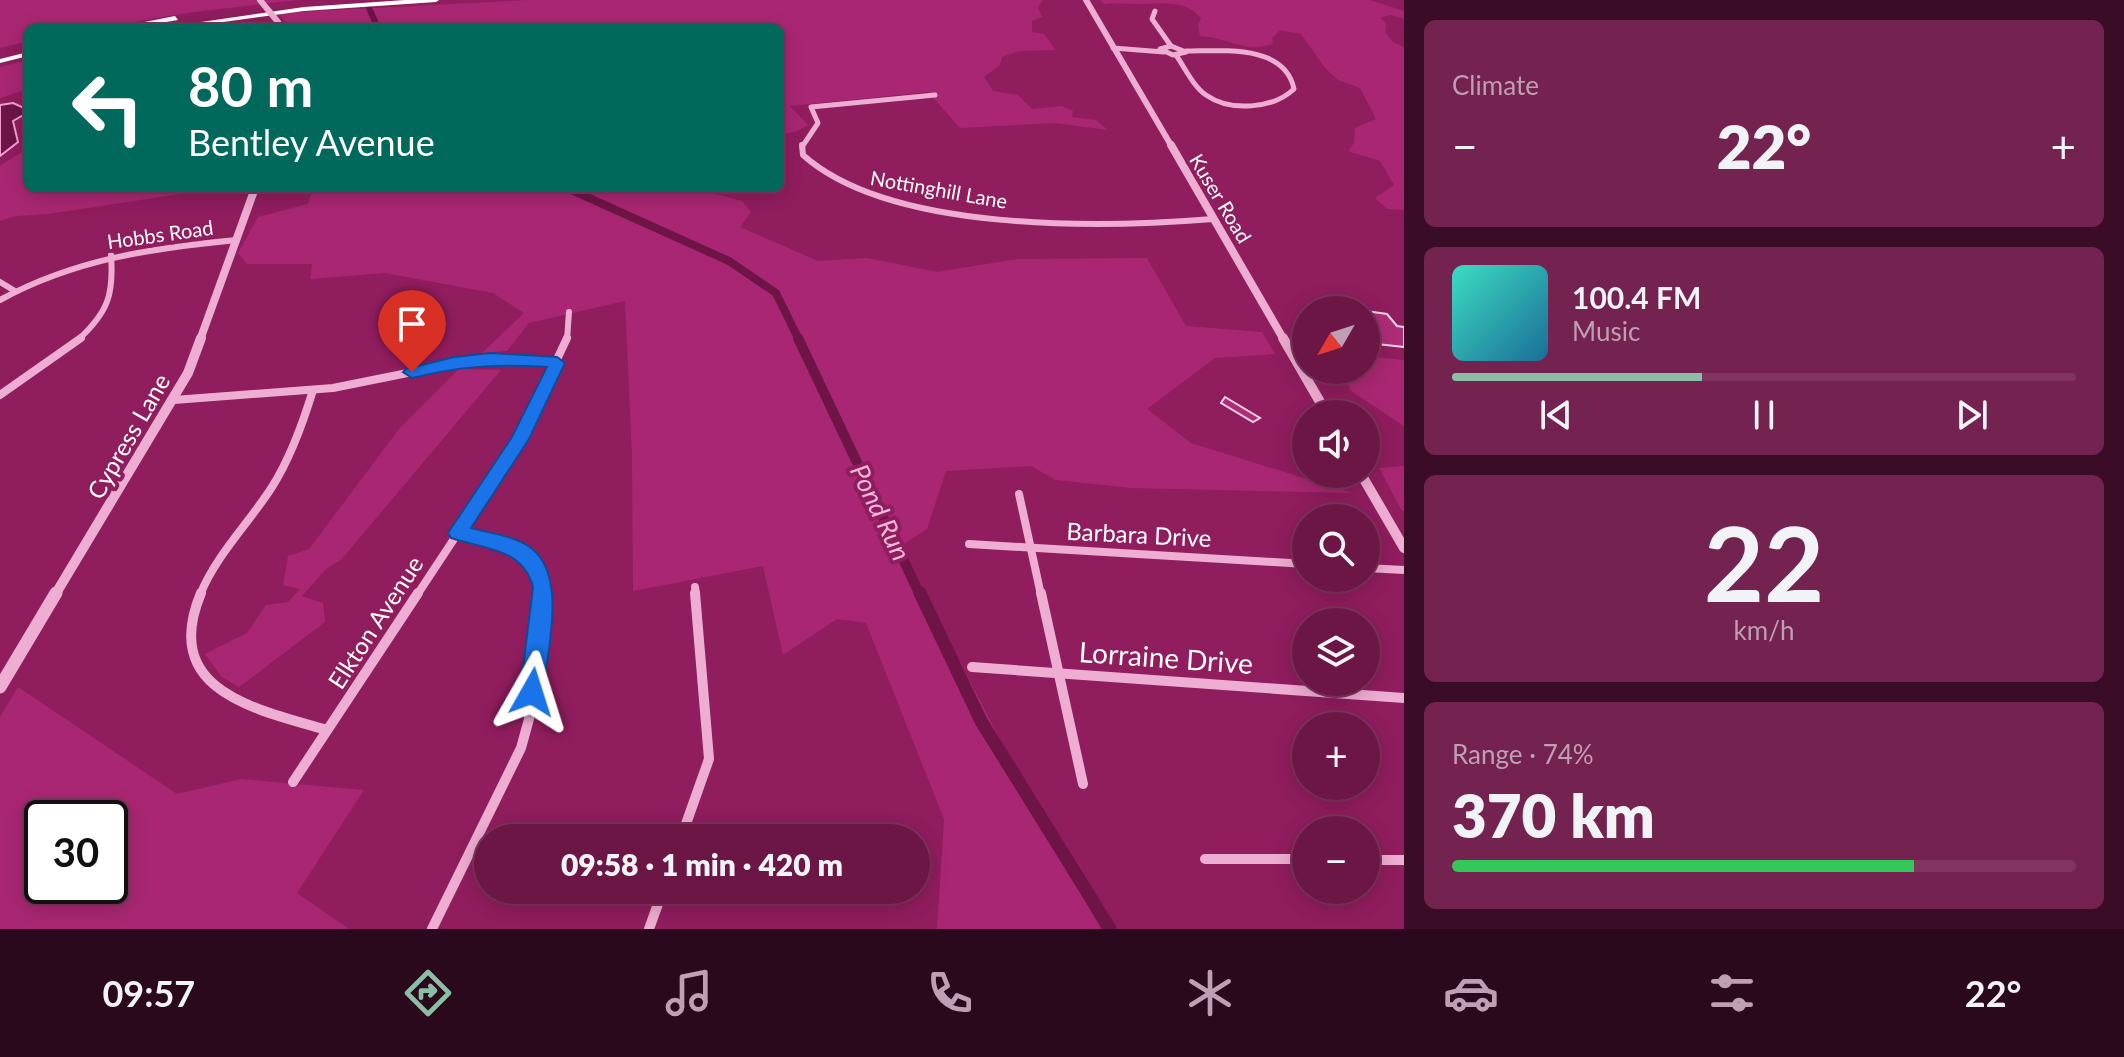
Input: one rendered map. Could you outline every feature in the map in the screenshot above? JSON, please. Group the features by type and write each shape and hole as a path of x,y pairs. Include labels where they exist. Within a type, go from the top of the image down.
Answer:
{"highway":[{"path":"147,24 322,0"},
{"path":"194,24 316,8 436,0"},
{"path":"0,52 24,47"},
{"path":"0,61 24,55"}],"street":[{"path":"260,0 279,24"},
{"name":"Kuser Road","path":"1086,0 1319,400"},
{"path":"1155,11 1152,19 1171,46 1186,51 1266,56 1280,64 1295,87 1290,95 1274,102 1243,104 1217,101 1201,91 1176,55"},
{"path":"1162,50 1171,46"},
{"path":"1113,48 1162,50 1176,55 1186,51"},
{"name":"Nottinghill Lane","path":"935,95 811,107 818,123 804,139 803,155 821,173 851,188 893,200 940,208 1073,226 1213,219"},
{"name":"Cypress Lane","path":"0,687 174,400 196,355 254,192"},
{"name":"Hobbs Road","path":"0,300 68,268 111,255 237,240"},
{"path":"0,395 67,351 100,317 113,285 111,255"},
{"path":"0,282 15,291"},
{"name":"Elkton Avenue","path":"293,782 520,439 569,332 569,312"},
{"path":"174,400 364,384 472,360 509,358 557,363"},
{"path":"313,390 302,426 280,473 202,584 189,634 196,663 220,691 236,700 327,730"},
{"path":"1369,488 1404,548"},
{"path":"1019,494 1083,784"},
{"path":"432,929 521,748 529,719 543,587 538,568 524,553 458,533"},
{"name":"Barbara Drive","path":"969,544 1292,563"},
{"path":"1380,569 1404,570"},
{"path":"686,824 709,759 695,587"},
{"name":"Lorraine Drive","path":"972,667 1404,698"},
{"path":"1205,859 1292,859"},
{"path":"1380,860 1404,860"},
{"path":"649,929 658,904"}],"shaded area":[{"path":"0,0 297,0 122,24 24,24 24,42 0,48"},
{"path":"527,0 1043,0 1038,7 1042,17 1032,21 1032,32 1044,34 1056,50 1019,51 1002,57 1000,65 984,77 993,91 1018,95 1032,109 1062,106 1073,111 1072,117 1096,120 1108,130 1055,123 960,128 928,92 790,106 808,125 784,133 784,24 288,24 278,13"},
{"path":"1100,0 1370,0 1404,11 1404,19 1391,15 1380,18 1386,23 1385,32 1393,42 1404,47 1404,210 1387,209 1375,198 1394,185 1380,161 1348,151 1354,143 1355,128 1376,119 1360,88 1338,80 1325,68 1301,34 1280,30 1272,38 1273,44 1245,46 1200,36 1198,26 1201,18 1188,8 1167,4 1104,4"},
{"path":"24,61 24,90 0,98 0,67"},
{"path":"13,103 22,107 24,115 13,121 18,142 0,156 0,105"},
{"path":"24,151 24,192 180,194 16,216 0,221 0,166"},
{"path":"312,192 708,192 742,201 751,212 740,227 818,261 867,258 937,272 1018,259 1147,258 1186,326 1262,332 1275,354 1215,358 1147,409 1191,443 1292,474 1292,488 1336,488 1352,493 1131,488 1056,480 1031,466 946,471 927,529 901,546 1059,855 1101,929 937,929 944,819 866,623 837,619 783,655 763,566 633,591 632,455 625,301 529,323 507,351 482,353 524,313 493,293 385,273 310,279 312,264 247,264 238,253 258,217 308,204"},
{"path":"1380,357 1404,360 1404,426 1380,410 1380,400 1365,400 1351,391 1348,384 1380,384"},
{"path":"459,369 501,370 341,560 327,568 302,596 323,603 325,622 239,687 222,677 205,654 247,633 266,605 288,602 300,589 283,585 288,556 309,549 399,429"},
{"path":"1404,466 1404,511 1402,511 1380,468"},
{"path":"18,687 177,794 241,779 364,790 297,893 349,929 0,929 0,717"}],"building":[{"path":"1380,313 1387,314 1397,326 1404,327 1404,347 1380,344"},
{"path":"1225,397 1260,418 1253,422 1221,403"}],"waterway":[{"name":"Pond Run","path":"369,8 376,24"},
{"name":"Pond Run","path":"576,192 729,261 776,293 799,340"},
{"name":"Pond Run","path":"798,338 920,595"},
{"name":"Pond Run","path":"920,593 981,721 1110,929"}],"route":[{"path":"412,372 454,362 491,358 557,363 520,439 458,533 513,547 524,553 538,568 543,587 532,692"}]}
